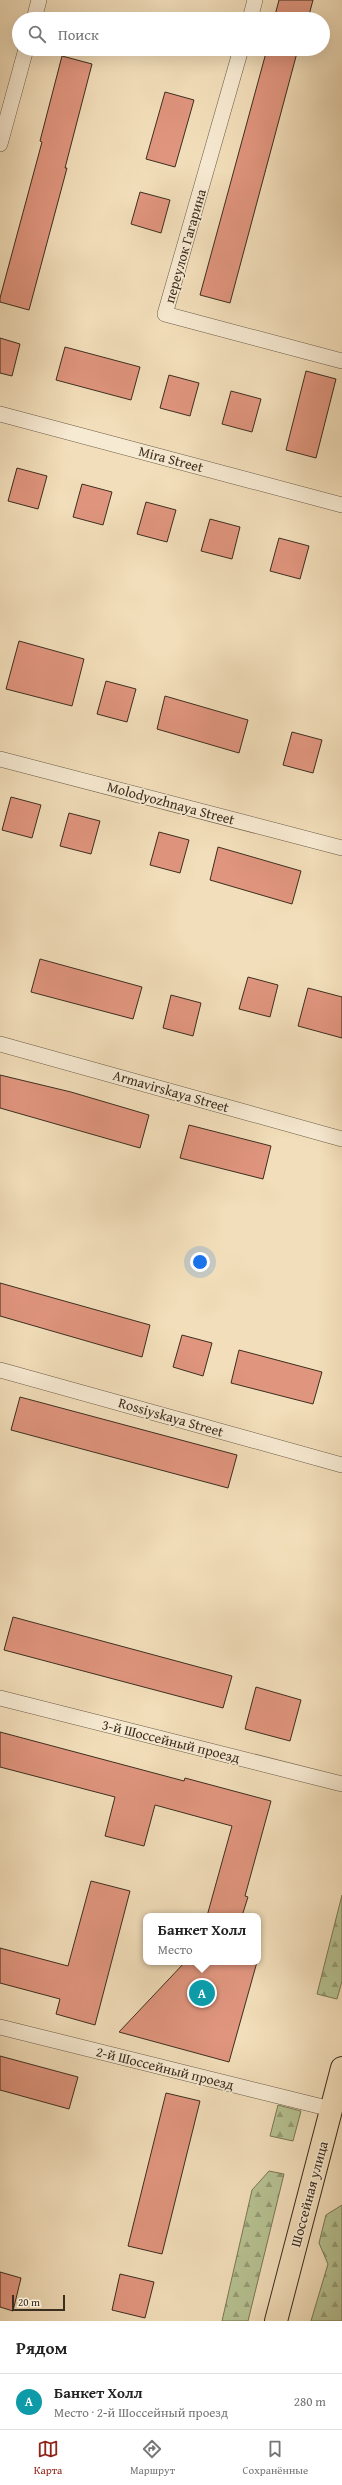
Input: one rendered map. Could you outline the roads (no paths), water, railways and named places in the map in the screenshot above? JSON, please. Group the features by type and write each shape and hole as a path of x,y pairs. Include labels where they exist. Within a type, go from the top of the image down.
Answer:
{"main road":[{"name":"Шоссейная улица","path":"276,2321 342,2068"}],"street":[{"path":"36,12 39,0"},
{"path":"252,12 256,0"},
{"path":"0,144 24,56"},
{"name":"переулок Гагарина","path":"240,56 166,314 342,361"},
{"name":"Mira Street","path":"0,414 342,504"},
{"name":"Molodyozhnaya Street","path":"0,759 342,848"},
{"name":"Armavirskaya Street","path":"0,1044 342,1139"},
{"name":"Rossiyskaya Street","path":"0,1370 342,1465"},
{"name":"3-й Шоссейный проезд","path":"0,1698 342,1784"},
{"name":"2-й Шоссейный проезд","path":"0,2027 331,2109"}],"place":[{"name":"Банкет Холл","path":"202,1993"}]}
